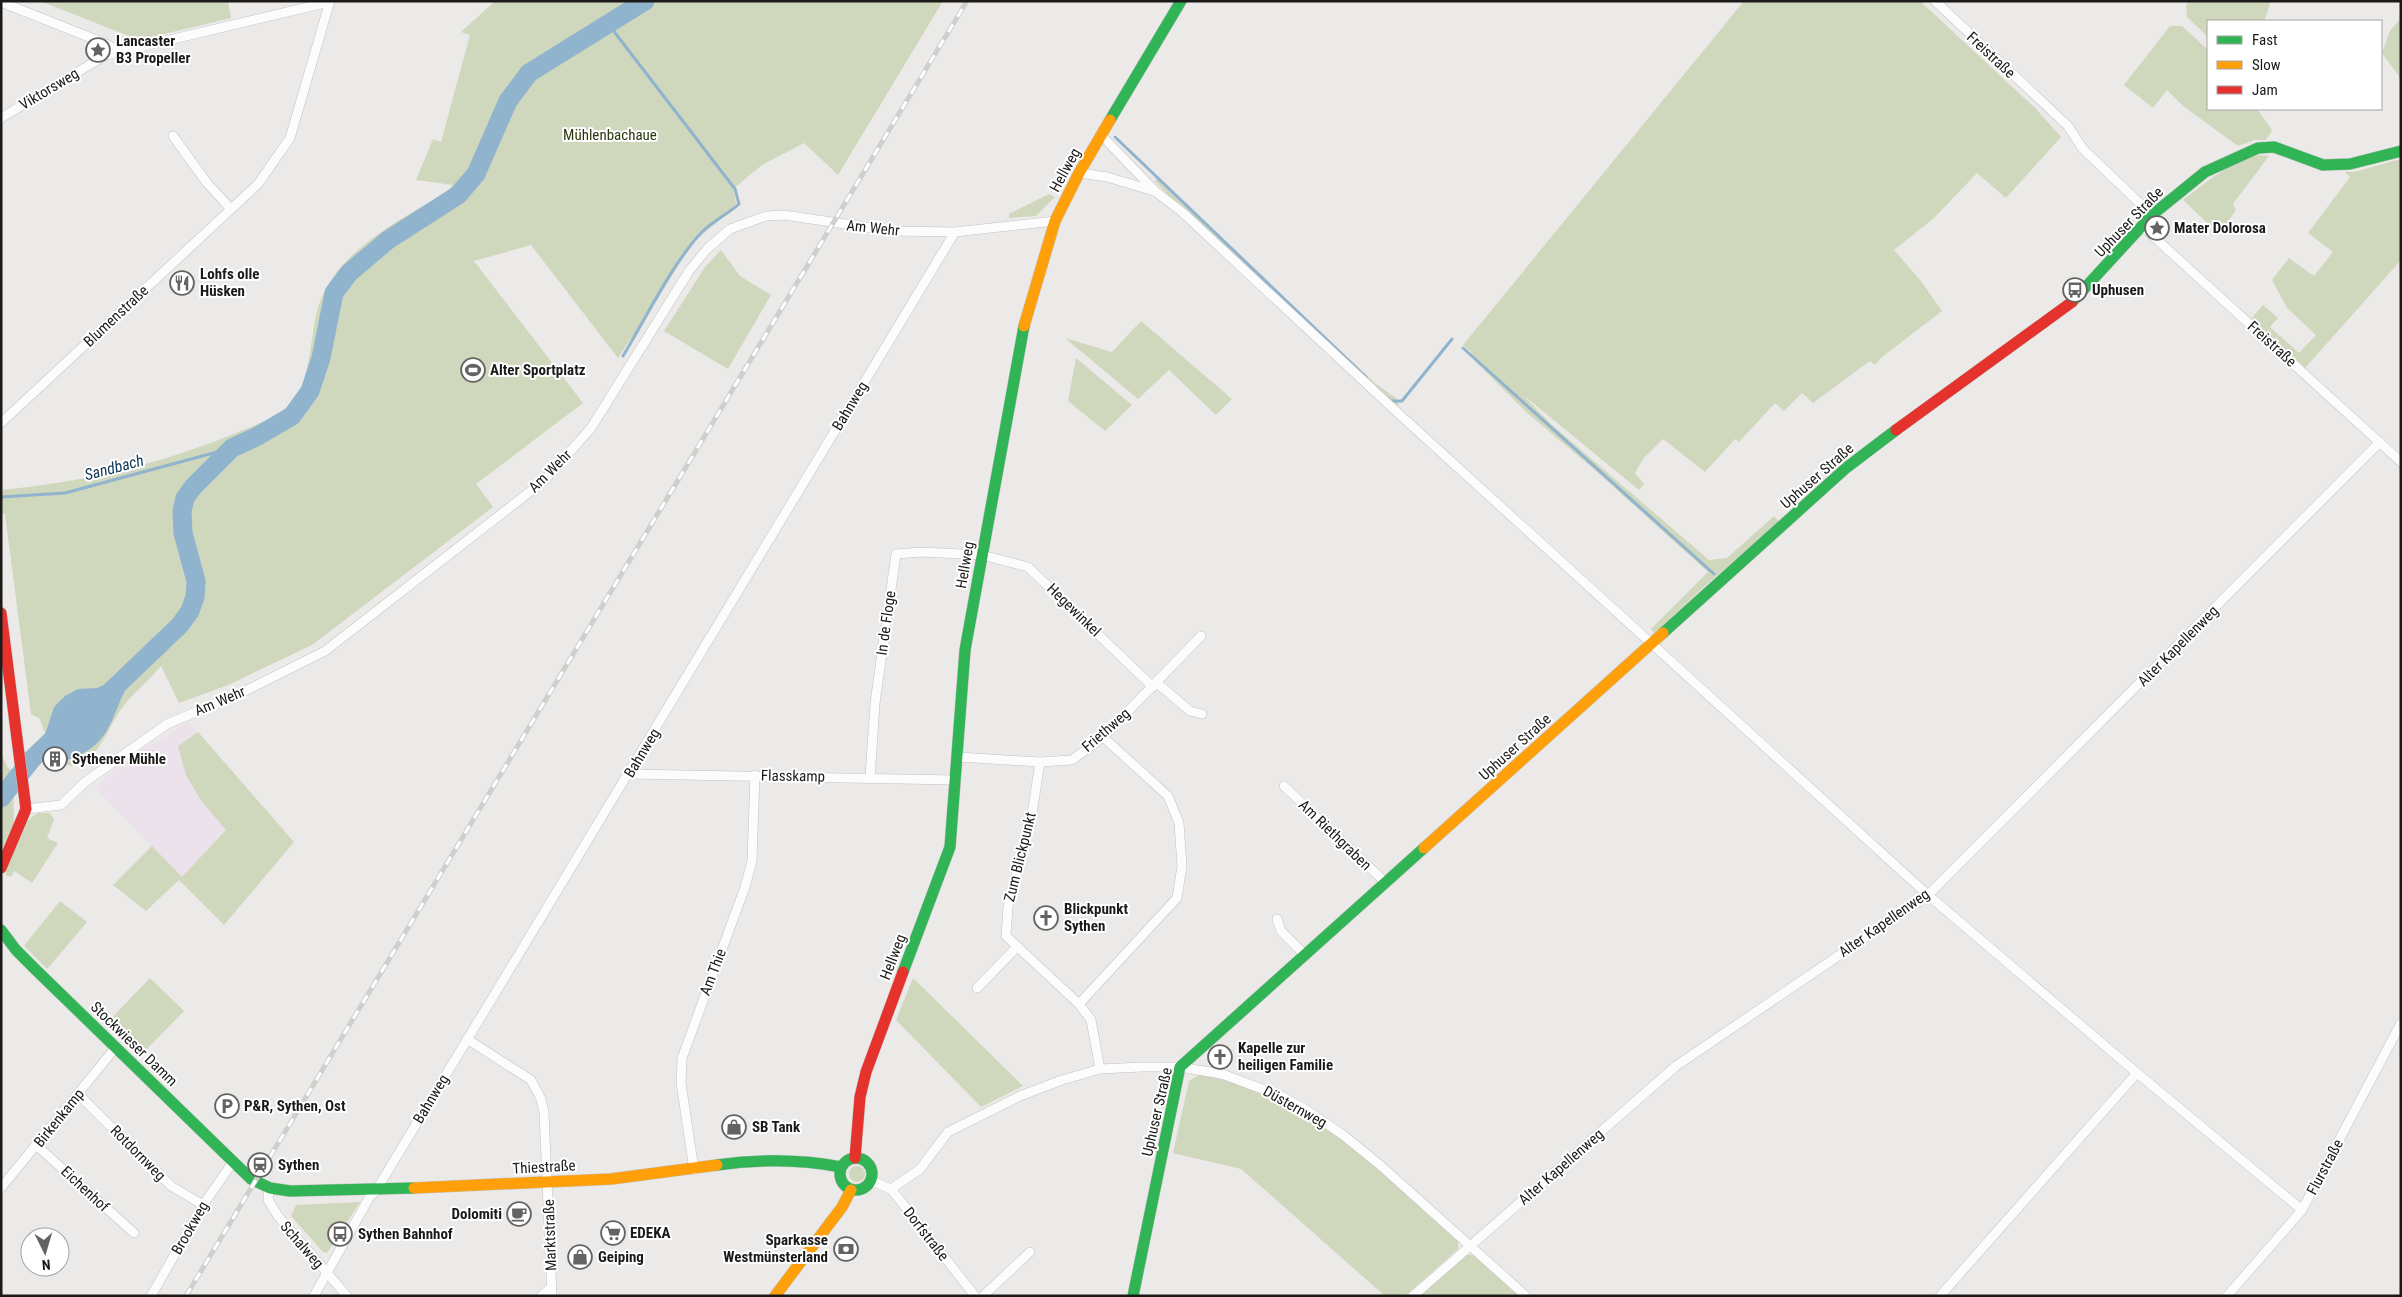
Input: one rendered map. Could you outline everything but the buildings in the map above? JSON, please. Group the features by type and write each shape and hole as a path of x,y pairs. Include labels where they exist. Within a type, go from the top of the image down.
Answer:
{"street":[{"name":"Hellweg","path":"855,1158 860,1097 866,1072 950,847 965,650 1019,342 1055,221 1080,173 1181,1"},
{"name":"Freistraße","path":"1935,1 2068,126 2083,149 2152,215"},
{"path":"1,2 104,43 119,51"},
{"name":"Viktorsweg","path":"1,118 106,55 329,2"},
{"name":"Blumenstraße","path":"1,423 258,184 290,138 329,2"},
{"path":"174,136 207,183 231,209"},
{"path":"1102,136 1156,192 1182,212 1392,408 1653,643 1928,895 2137,1073 2302,1210"},
{"name":"Uphuser Straße","path":"1133,1296 1180,1067 1846,468 1946,392 2072,302 2152,215 2205,172 2237,155 2258,148 2274,147 2323,165 2350,164 2401,151"},
{"path":"1080,173 1107,177 1156,192"},
{"name":"Am Wehr","path":"26,809 61,805 85,782 167,724 239,694 325,651 545,480 591,428 689,271 707,249 730,229 766,216 784,215 892,231 954,232 1055,221"},
{"name":"Freistraße","path":"2143,227 2401,462"},
{"name":"Bahnweg","path":"314,1296 370,1198 629,774 954,232"},
{"name":"Alter Kapellenweg","path":"1414,1296 1676,1066 1928,895 2380,442"},
{"name":"In de Floge","path":"870,778 875,703 896,554 920,552 982,554"},
{"name":"Hegewinkel","path":"982,554 1028,567 1155,685"},
{"path":"1,613 26,809 1,868"},
{"name":"Friethweg","path":"958,757 1040,762 1072,760 1103,737 1201,636"},
{"path":"1155,685 1190,711 1202,714"},
{"path":"1079,1004 1177,898 1182,866 1180,823 1168,796 1103,737"},
{"name":"Zum Blickpunkt","path":"1040,762 1032,814 1008,906 1006,936 1079,1004 1091,1020 1100,1069"},
{"name":"Flasskamp","path":"629,774 956,780"},
{"name":"Am Thie","path":"694,1170 681,1083 682,1058 750,870 755,775"},
{"name":"Am Riethgraben","path":"1284,786 1386,883"},
{"path":"1277,919 1281,931 1305,955"},
{"name":"Stockwieser Damm","path":"1,930 16,950 249,1178"},
{"path":"977,988 1017,947"},
{"name":"Flurstraße","path":"2227,1296 2302,1210 2401,1023"},
{"name":"Marktstraße","path":"467,1039 531,1080 541,1100 544,1112 552,1291 541,1296"},
{"name":"Birkenkamp","path":"1,1188 116,1047"},
{"name":"Düsternweg","path":"891,1189 920,1169 948,1132 1020,1096 1062,1080 1100,1069 1180,1067 1222,1074 1252,1084 1308,1111 1380,1165 1526,1296"},
{"path":"1940,1296 2137,1073"},
{"name":"Rotdornweg","path":"78,1094 171,1186 203,1205"},
{"name":"Eichenhof","path":"36,1145 134,1233"},
{"path":"855,1158 861,1158 870,1165 872,1170 872,1181 863,1190 850,1190 841,1181 841,1168 847,1161 855,1158"},
{"name":"Thiestraße","path":"249,1178 269,1189 294,1192 612,1179 765,1160 824,1164 841,1168"},
{"name":"Brookweg","path":"151,1296 203,1205 233,1162"},
{"name":"Dorfstraße","path":"872,1181 891,1189 975,1296"},
{"name":"Schalweg","path":"269,1189 268,1200 278,1216 347,1296"},
{"path":"775,1296 842,1207 850,1190"},
{"path":"983,1296 1030,1252"}],"shaded area":[{"path":"189,722 198,732 178,746 202,802 226,830 182,877 95,788 109,774 142,750"}],"green space":[{"path":"40,1 228,1 231,18 139,40"},
{"name":"Mühlenbachaue","path":"495,1 943,1 838,175 804,143 762,165 733,189 736,203 734,208 697,239 684,256 635,336 631,338 618,358 531,245 474,261 583,403 476,484 493,507 312,645 228,685 179,703 161,666 122,708 95,752 80,763 70,766 64,762 46,736 39,718 31,714 5,514 1,514 1,490 63,482 154,461 214,442 257,424 285,409 300,391 309,359 316,315 324,293 335,274 350,257 368,242 407,215 447,192 453,185 416,180 433,139 441,142 470,35 461,32"},
{"path":"1744,1 1920,1 2036,109 2061,137 2006,198 1977,173 1934,218 1894,250 1921,281 1942,311 1882,357 1875,365 1870,361 1813,403 1802,393 1784,411 1775,403 1739,442 1735,439 1705,472 1663,439 1643,459 1635,473 1644,484 1639,490 1523,395 1551,424 1709,560 1727,558 1774,516 1780,522 1707,584 1654,633 1651,629 1708,572 1596,471 1525,411 1476,362 1471,352 1463,345"},
{"path":"2189,1 2271,1 2264,20 2207,20 2207,36 2187,17 2186,5"},
{"path":"2401,18 2401,79 2382,53 2390,31"},
{"path":"2170,26 2182,26 2207,49 2207,110 2258,110 2272,130 2266,140 2255,140 2238,146 2183,106 2167,90 2153,108 2124,85"},
{"path":"2259,155 2269,156 2233,204 2236,210 2219,234 2183,200 2238,162"},
{"path":"2401,159 2401,260 2305,368 2251,319 2263,305 2278,318 2270,327 2299,353 2316,335 2287,308 2272,280 2289,258 2314,276 2333,252 2308,233 2350,177 2345,172 2354,172"},
{"path":"1158,178 1303,315 1300,319 1172,199 1155,181"},
{"path":"1049,194 1055,197 1036,216 1009,218 1009,214"},
{"path":"721,250 740,276 771,295 728,369 664,331 705,267"},
{"path":"1141,321 1232,399 1216,415 1169,370 1138,399 1065,338 1112,352"},
{"path":"1312,329 1317,330 1376,384 1396,398 1399,405 1393,405"},
{"path":"1076,358 1132,405 1105,431 1068,401"},
{"path":"198,732 294,842 224,925 179,880 146,911 113,885 152,846 182,877 226,830 202,802 186,775 178,746"},
{"path":"1,754 8,768 13,771 14,825 1,850"},
{"path":"39,813 50,813 54,820 47,838 58,843 32,883 14,871 11,877 6,875 6,871 14,847 26,822"},
{"path":"60,901 87,922 47,969 24,946"},
{"path":"150,978 184,1011 139,1057 105,1025"},
{"path":"913,978 1023,1086 981,1107 896,1020"},
{"path":"1199,1075 1238,1084 1275,1099 1308,1117 1340,1138 1370,1162 1458,1241 1458,1249 1405,1296 1385,1296 1241,1169 1173,1153 1189,1081"},
{"path":"857,1166 865,1174 857,1182 849,1174"},
{"path":"360,1202 327,1253 323,1252 291,1216 296,1205"},
{"path":"1464,1255 1474,1255 1519,1296 1420,1296"}],"water":[{"path":"124,669 132,678 109,728 102,738 81,755 64,761 54,748 43,757 33,745 45,735 54,707 65,696 78,689 97,688 109,683"}],"waterway":[{"path":"111,691 180,625 190,611 195,597 196,581 183,533 182,511 185,498 193,487 232,448 256,437 292,416 310,391 321,358 334,293 349,273 388,240 458,195 476,174 508,101 529,73 645,1"},
{"path":"609,25 735,189 739,204 706,228 691,244 670,274 623,356"},
{"path":"1115,137 1366,377"},
{"path":"1388,398 1390,401 1402,401 1452,339"},
{"path":"1463,348 1714,574"},
{"name":"Sandbach","path":"1,497 65,493 232,448"},
{"path":"1,798 32,759 56,736"}],"railway":[{"path":"186,1296 967,1"}],"traffic: fast":[{"path":"1110,120 1181,1"},
{"path":"2072,302 2152,215 2205,172 2258,148 2274,147 2323,165 2350,164 2401,151"},
{"path":"903,972 950,847 965,650 1024,326"},
{"path":"1663,633 1846,468 1896,430"},
{"path":"1133,1296 1180,1067 1424,848"},
{"path":"1,930 16,950 35,969 251,1179 270,1188 290,1191 414,1188"},
{"path":"856,1158 868,1162 872,1174 868,1186 856,1190 844,1186 840,1174 844,1162 856,1158"},
{"path":"717,1165 779,1161 810,1162 841,1167"}],"traffic: slow":[{"path":"1024,326 1055,221 1079,173 1110,120"},
{"path":"1424,848 1663,633"},
{"path":"414,1188 611,1179 717,1165"},
{"path":"775,1296 842,1207 851,1190"}],"traffic: jam":[{"path":"1896,430 2072,302"},
{"path":"1,613 26,809 1,868"},
{"path":"855,1158 860,1097 866,1072 903,972"}],"place":[{"name":"Lancaster B3 Propeller","path":"98,50"},
{"name":"Mater Dolorosa","path":"2157,228"},
{"name":"Lohfs olle Hüsken","path":"182,283"},
{"name":"Uphusen","path":"2075,290"},
{"name":"Alter Sportplatz","path":"473,370"},
{"name":"Sythener Mühle","path":"55,759"},
{"name":"Blickpunkt Sythen","path":"1046,918"},
{"name":"Kapelle zur heiligen Familie","path":"1220,1057"},
{"name":"P&R, Sythen, Ost","path":"227,1106"},
{"name":"SB Tank","path":"734,1127"},
{"name":"Sythen","path":"260,1165"},
{"name":"Dolomiti","path":"519,1214"},
{"name":"EDEKA","path":"613,1233"},
{"name":"Sythen Bahnhof","path":"340,1234"},
{"name":"Sparkasse Westmünsterland","path":"846,1249"},
{"name":"Geiping","path":"580,1257"}]}
